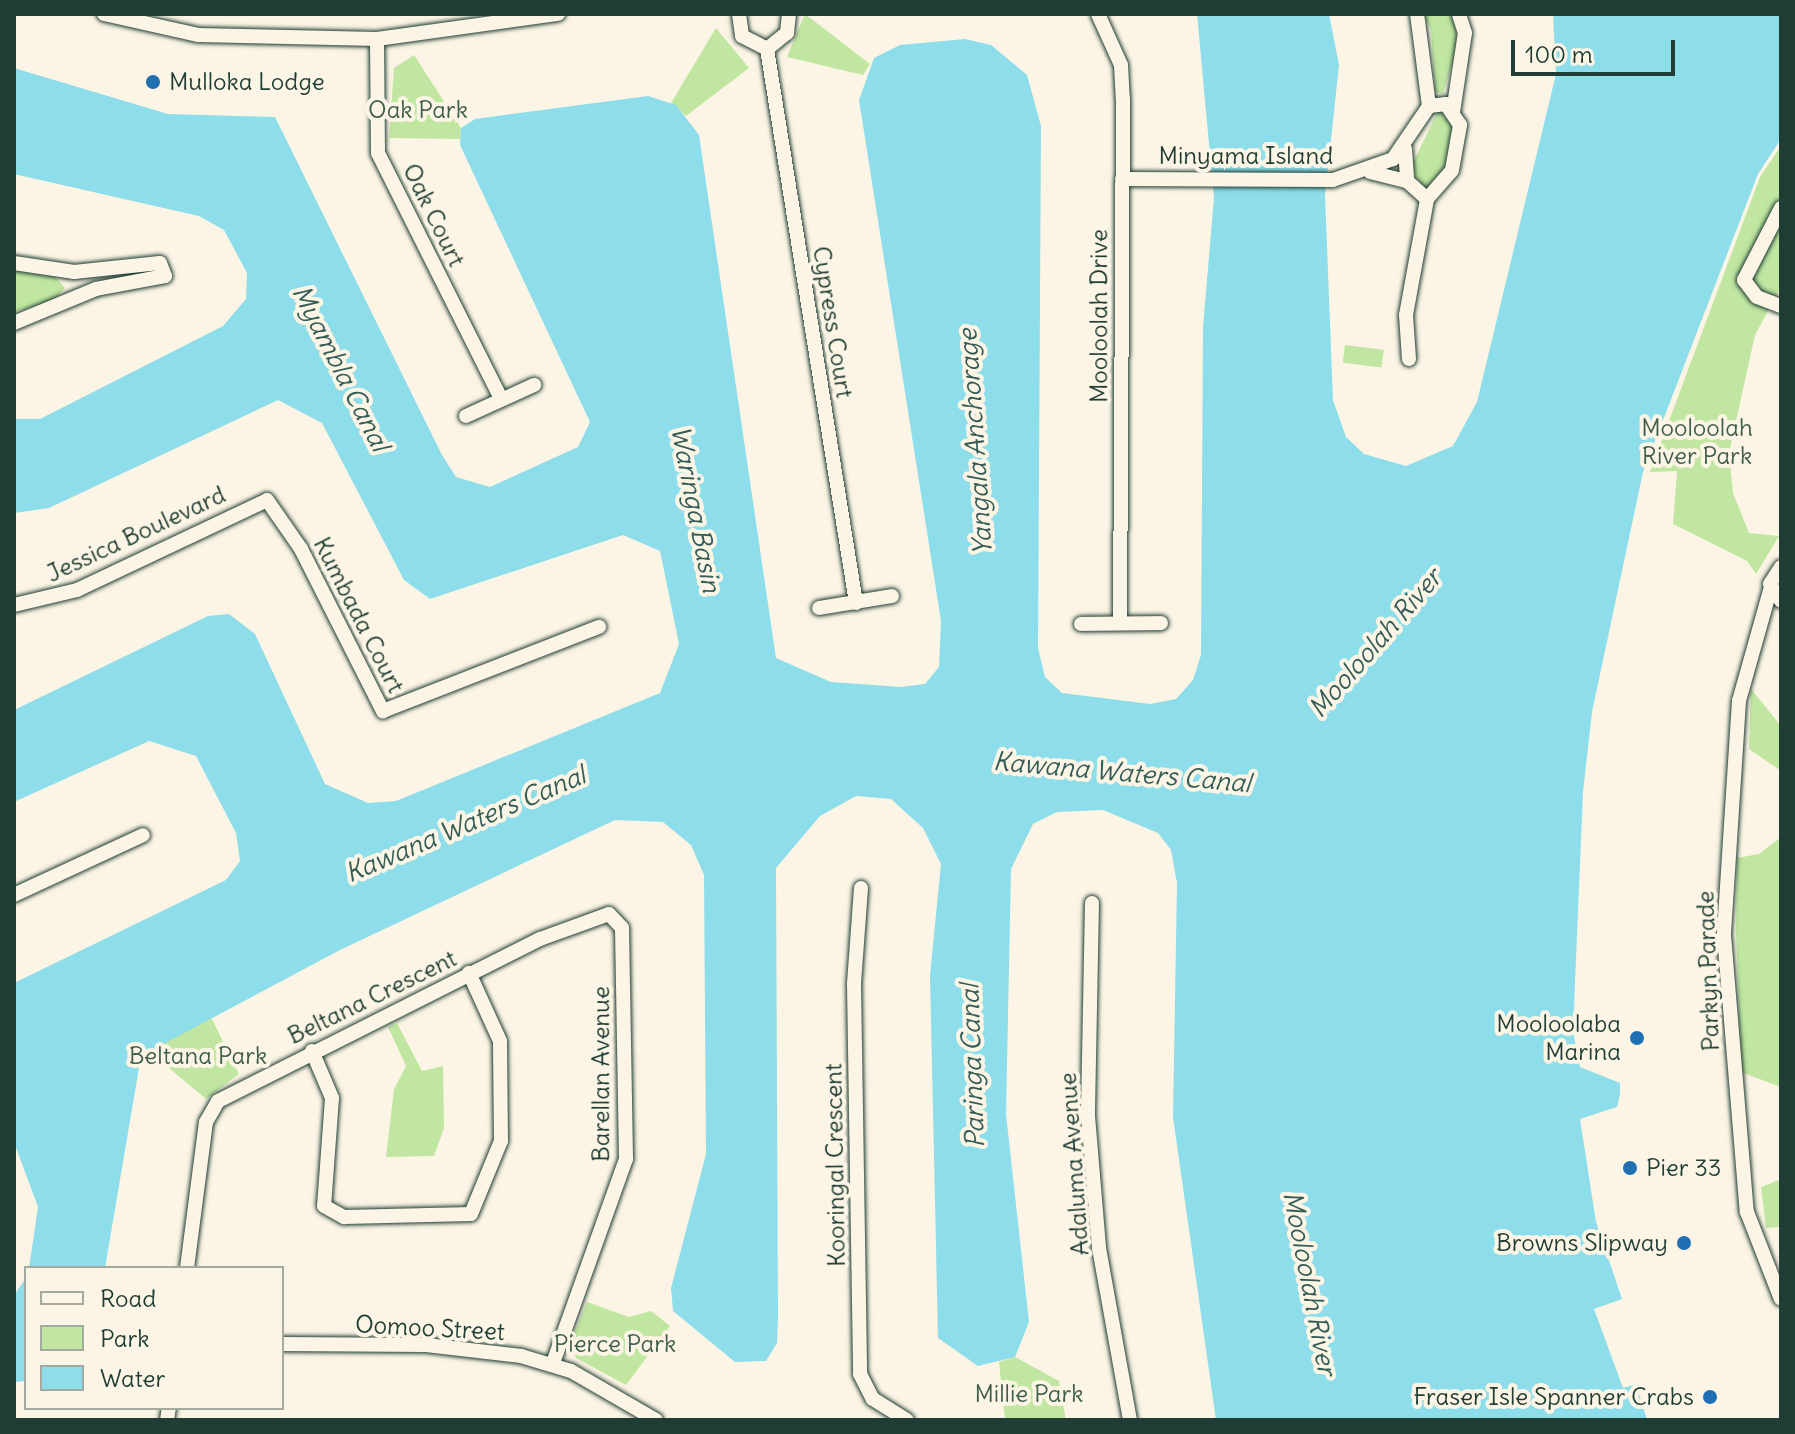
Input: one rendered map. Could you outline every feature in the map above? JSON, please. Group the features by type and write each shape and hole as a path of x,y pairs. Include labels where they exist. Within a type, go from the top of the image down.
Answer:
{"street":[{"path":"104,14 198,35 377,39 558,14"},
{"path":"739,14 742,36 767,49 787,33 789,14"},
{"name":"Mooloolah Drive","path":"1098,14 1121,65 1120,623"},
{"path":"1409,359 1406,315 1427,199 1452,170 1460,125 1453,112 1440,101 1429,106 1417,14"},
{"path":"1453,112 1465,33 1459,14"},
{"name":"Oak Court","path":"377,39 378,153 501,399"},
{"name":"Cypress Court","path":"767,49 856,603"},
{"name":"Minyama Island","path":"1122,179 1333,180 1370,172 1405,149 1429,106"},
{"path":"1405,149 1407,181"},
{"name":"Minyama Island","path":"1370,172 1407,181 1427,199"},
{"path":"1781,208 1744,280 1757,297 1781,306"},
{"path":"14,263 74,272 164,265 161,279 77,296 14,323"},
{"path":"74,272 77,296"},
{"path":"466,416 534,385"},
{"name":"Jessica Boulevard","path":"14,605 77,590 255,502 275,504"},
{"name":"Kumbada Court","path":"275,504 383,711 599,627"},
{"name":"Parkyn Parade","path":"1781,567 1754,637 1739,701 1725,945 1747,1212 1781,1299"},
{"path":"1771,587 1781,603"},
{"path":"819,608 892,596"},
{"name":"Parkyn Parade","path":"1754,637 1781,603"},
{"path":"1081,624 1161,623"},
{"path":"14,895 143,835"},
{"name":"Kooringal Crescent","path":"861,888 854,984 860,1374 873,1399 907,1420"},
{"name":"Adaluma Avenue","path":"1092,903 1088,1116 1099,1248 1130,1420"},
{"name":"Beltana Crescent","path":"187,1266 209,1111 234,1089 469,973 597,916 619,917"},
{"name":"Barellan Avenue","path":"553,1363 626,1159 619,917"},
{"path":"312,1051 332,1098 324,1206 344,1217 471,1214 501,1141 500,1041 469,973"},
{"name":"Oomoo Street","path":"284,1344 486,1349 553,1363 656,1420"}],"green space":[{"path":"805,14 870,64 863,75 787,57"},
{"path":"1423,14 1453,14 1458,44 1443,94 1435,92 1431,30"},
{"path":"716,28 749,68 686,116 671,103"},
{"name":"Oak Park","path":"414,55 461,128 460,139 389,138 394,68"},
{"path":"1438,111 1452,119 1453,133 1444,173 1425,191 1411,167"},
{"name":"Mooloolah River Park","path":"1781,146 1781,287 1755,335 1729,453 1733,493 1749,533 1779,536 1756,574 1747,561 1673,524 1677,471 1650,472 1760,177"},
{"path":"14,271 53,274 65,288 53,301 14,312"},
{"path":"1345,345 1384,350 1382,368 1343,363"},
{"path":"1751,689 1781,726 1781,771 1749,749"},
{"path":"1781,837 1781,1087 1741,1072 1736,930 1737,858 1759,854"},
{"name":"Beltana Park","path":"210,1015 239,1074 206,1099 150,1052"},
{"path":"397,1023 422,1071 443,1066 444,1128 434,1156 386,1157 394,1089 406,1066 388,1027"},
{"path":"1781,1179 1781,1227 1766,1228 1761,1187"},
{"name":"Pierce Park","path":"587,1302 629,1317 651,1311 670,1326 626,1385 576,1358 571,1342"},
{"name":"Millie Park","path":"1015,1357 1059,1381 1066,1420 1005,1420 999,1362"}],"water":[{"path":"1197,14 1329,14 1339,65 1325,195 1333,400 1346,437 1364,454 1406,466 1453,446 1477,402 1556,74 1553,14 1781,14 1781,139 1758,174 1643,472 1592,712 1583,792 1573,1031 1580,1067 1620,1083 1617,1107 1580,1119 1596,1222 1622,1299 1594,1309 1623,1388 1636,1384 1647,1420 1216,1420 1173,1117 1177,883 1171,850 1158,833 1103,810 1057,812 1033,824 1011,869 1006,1114 1029,1322 1015,1357 978,1366 938,1338 930,975 941,864 923,828 891,799 856,796 820,816 776,868 778,1319 777,1343 766,1361 735,1362 673,1311 671,1288 706,1154 704,875 691,845 663,822 615,820 340,950 141,1056 105,1266 29,1266 38,1207 14,1142 14,983 226,880 240,861 236,833 196,756 149,741 14,802 14,710 208,616 229,614 255,634 325,784 368,803 396,801 660,693 679,644 660,551 623,535 430,599 404,580 322,423 278,400 49,508 14,513 14,419 40,419 223,326 246,299 247,273 224,230 199,216 14,174 14,68 168,114 275,117 442,455 456,477 490,487 578,447 590,422 460,145 461,128 475,119 648,96 676,105 699,135 776,658 831,682 901,687 925,684 939,667 941,621 859,100 874,58 900,45 965,39 991,45 1027,75 1041,126 1038,648 1045,677 1062,693 1150,704 1176,699 1193,680 1201,655 1203,327 1214,198"},
{"path":"24,1281 24,1381 14,1382 14,1295"}],"place":[{"name":"Mulloka Lodge","path":"153,82"},
{"name":"Mooloolaba Marina","path":"1637,1038"},
{"name":"Pier 33","path":"1630,1168"},
{"name":"Browns Slipway","path":"1684,1243"},
{"name":"Fraser Isle Spanner Crabs","path":"1710,1397"}],"water label":[{"name":"Myambla Canal","path":"341,368"},
{"name":"Yangala Anchorage","path":"975,442"},
{"name":"Waringa Basin","path":"696,509"},
{"name":"Mooloolah River","path":"1375,643"},
{"name":"Kawana Waters Canal","path":"1122,772"},
{"name":"Kawana Waters Canal","path":"465,824"},
{"name":"Paringa Canal","path":"972,1066"},
{"name":"Mooloolah River","path":"1310,1283"}]}
